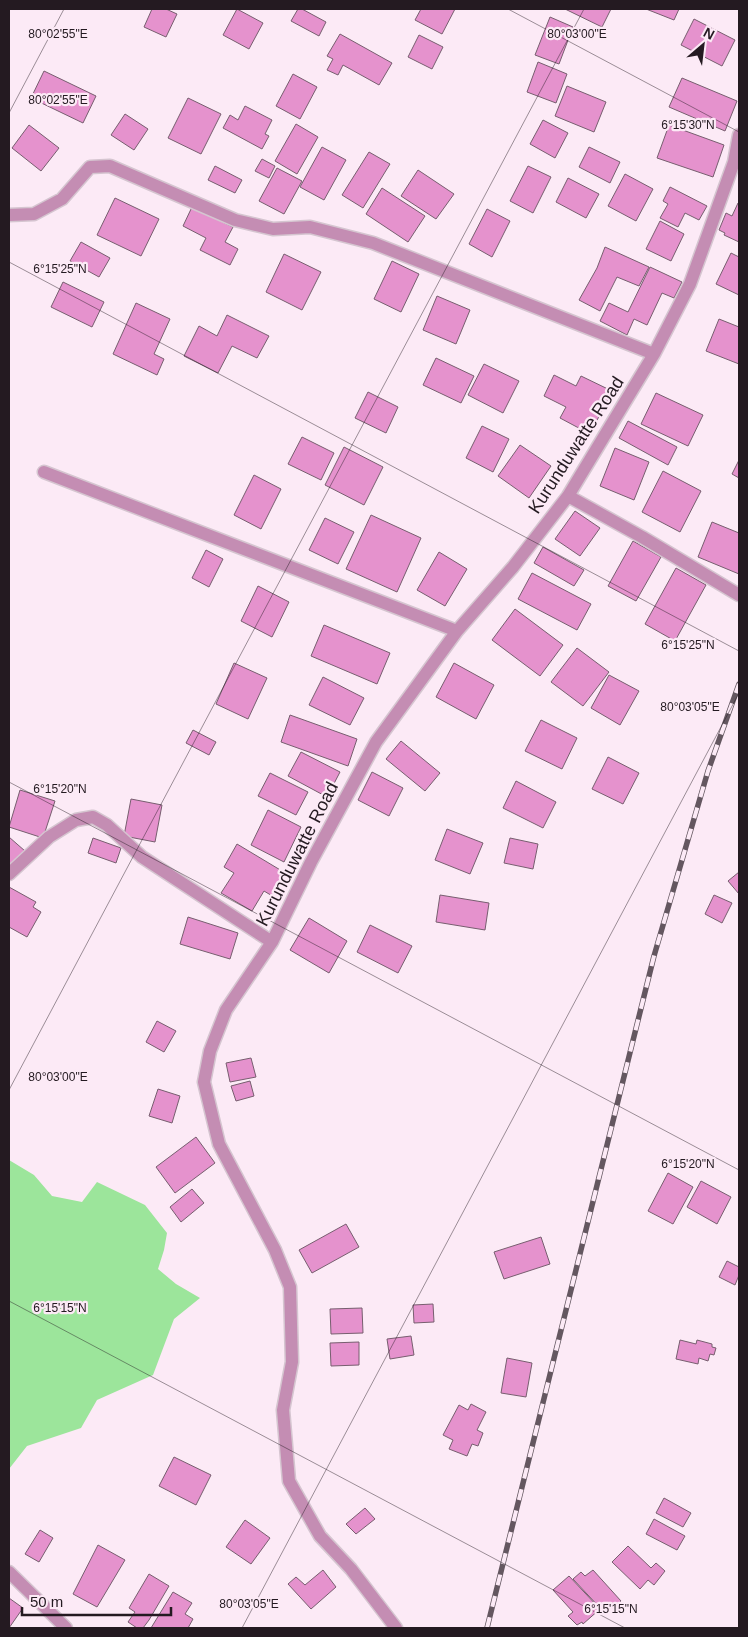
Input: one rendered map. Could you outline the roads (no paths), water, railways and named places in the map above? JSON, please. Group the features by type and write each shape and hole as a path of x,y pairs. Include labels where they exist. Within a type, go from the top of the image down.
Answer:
{"street":[{"name":"Kurunduwatte Road","path":"396,1628 351,1569 320,1536 289,1481 283,1410 292,1362 290,1287 275,1250 219,1144 204,1082 210,1051 226,1010 272,942 311,862 376,742 457,631 513,567 568,496 654,354 690,284 734,162 739,135"},
{"path":"9,215 34,214 62,199 90,167 110,166 235,220 273,229 310,227 373,243 654,354"},
{"path":"44,472 457,631"},
{"path":"568,496 642,537 739,595"},
{"path":"9,874 49,837 76,820 93,817 107,825 142,857 272,942"},
{"path":"9,1572 66,1628"}],"railway":[{"path":"487,1628 654,956 708,771 739,684"}]}
